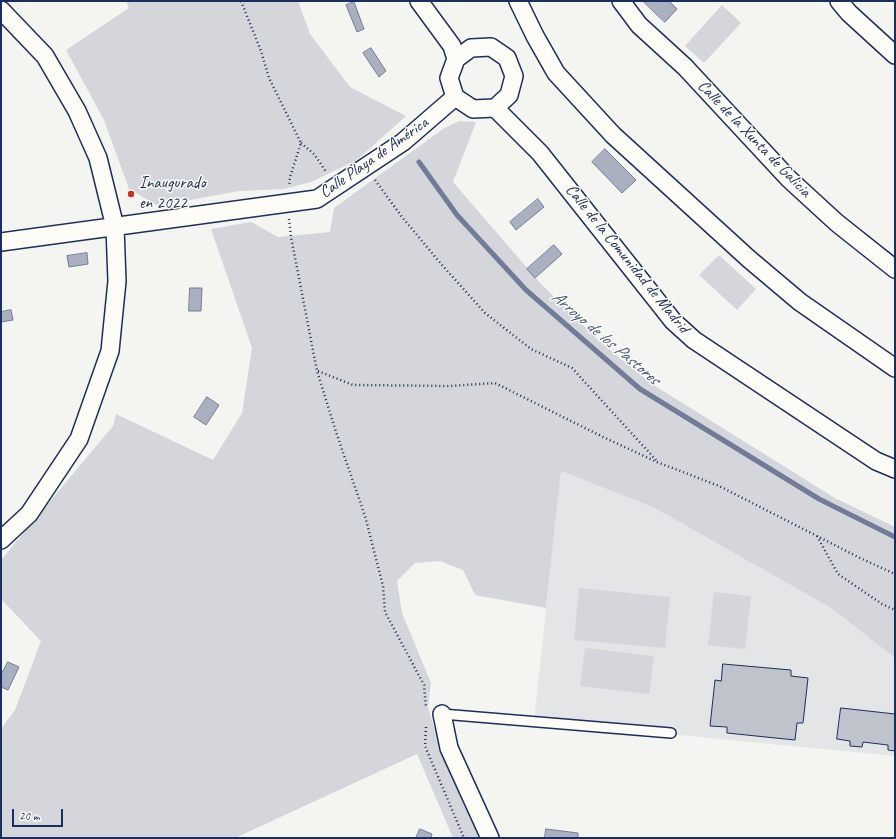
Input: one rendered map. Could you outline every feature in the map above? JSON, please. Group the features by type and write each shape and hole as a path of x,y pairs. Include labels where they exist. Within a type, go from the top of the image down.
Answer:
{"street":[{"path":"420,1 452,46 456,59"},
{"path":"518,1 535,36 556,73 613,135 749,259 800,302 895,368"},
{"name":"Calle de la Xunta de Galicia","path":"621,1 639,25 685,67 789,179 837,223 895,269"},
{"path":"839,1 849,13 895,55"},
{"path":"1,10 45,56 77,111 98,158 115,227 117,281 110,351 79,439 29,514 1,540"},
{"path":"491,47 507,58 514,76 509,95 495,108 473,109 455,97 449,78 456,59 471,48 491,47"},
{"name":"Calle Playa de América","path":"1,242 317,199 403,142 455,97"},
{"name":"Calle de la Comunidad de Madrid","path":"495,108 540,153 674,321 694,340 876,461 895,469"},
{"path":"434,713 490,838"}],"lane":[{"path":"434,713 671,733"}],"path":[{"path":"241,1 261,51 269,78 301,143 314,154 336,187"},
{"path":"301,143 290,177 287,203 291,237 317,371 365,516 383,586 385,612 424,685 434,713"},
{"path":"366,167 402,217 485,313 531,349 572,368 657,462"},
{"path":"317,371 353,385 428,386 495,384 657,462 719,486 895,574"},
{"path":"817,536 838,574 882,604 895,610"},
{"path":"426,726 425,746 464,838"}],"shaded area":[{"path":"126,1 298,1 310,34 350,87 406,116 357,160 311,182 284,189 239,191 158,206 129,189 104,120 66,50 129,8"},
{"path":"722,5 741,23 704,63 685,46"},
{"path":"459,121 476,122 453,182 541,284 599,341 652,384 835,498 895,527 895,658 831,608 653,507 561,471 546,608 475,595 463,570 440,561 415,563 397,581 402,613 431,683 428,707 439,745 481,838 453,838 417,754 235,838 1,838 1,729 15,710 41,641 1,599 1,560 113,426 116,414 213,460 242,413 252,348 211,229 251,222 278,237 330,232 334,208 443,129"},
{"path":"719,255 756,289 737,310 699,275"},
{"path":"561,471 637,498 831,608 895,658 895,756 534,721"},
{"path":"579,588 670,597 665,648 574,640"},
{"path":"714,592 751,596 745,649 708,645"},
{"path":"585,648 654,656 649,694 580,686"}],"water":[{"path":"643,1 669,1 677,9 665,22"},
{"path":"354,2 364,29 357,32 346,5"},
{"path":"371,48 386,71 379,77 363,53"},
{"path":"605,149 636,180 622,193 592,162"},
{"path":"538,199 544,207 516,230 510,222"},
{"path":"554,245 562,254 535,278 527,269"},
{"path":"87,253 88,264 69,267 67,256"},
{"path":"190,288 202,288 201,311 189,311"},
{"path":"11,310 13,320 1,322 1,312"},
{"path":"207,397 219,405 206,425 194,417"},
{"path":"8,662 19,667 8,690 1,687 1,675"},
{"path":"420,829 432,834 431,838 416,838"},
{"path":"546,829 578,833 578,838 545,838"}],"building":[{"path":"723,664 791,670 791,676 808,678 803,723 797,723 795,740 727,733 727,727 710,726 715,680 721,681"},
{"path":"841,708 895,714 895,751 888,750 888,745 863,742 862,747 850,746 850,741 837,739"}],"waterway":[{"name":"Arroyo de los Pastores","path":"419,162 457,215 526,290 640,389 819,499 895,537"}],"place":[{"name":"Inaugurado en 2022","path":"131,194"}]}
